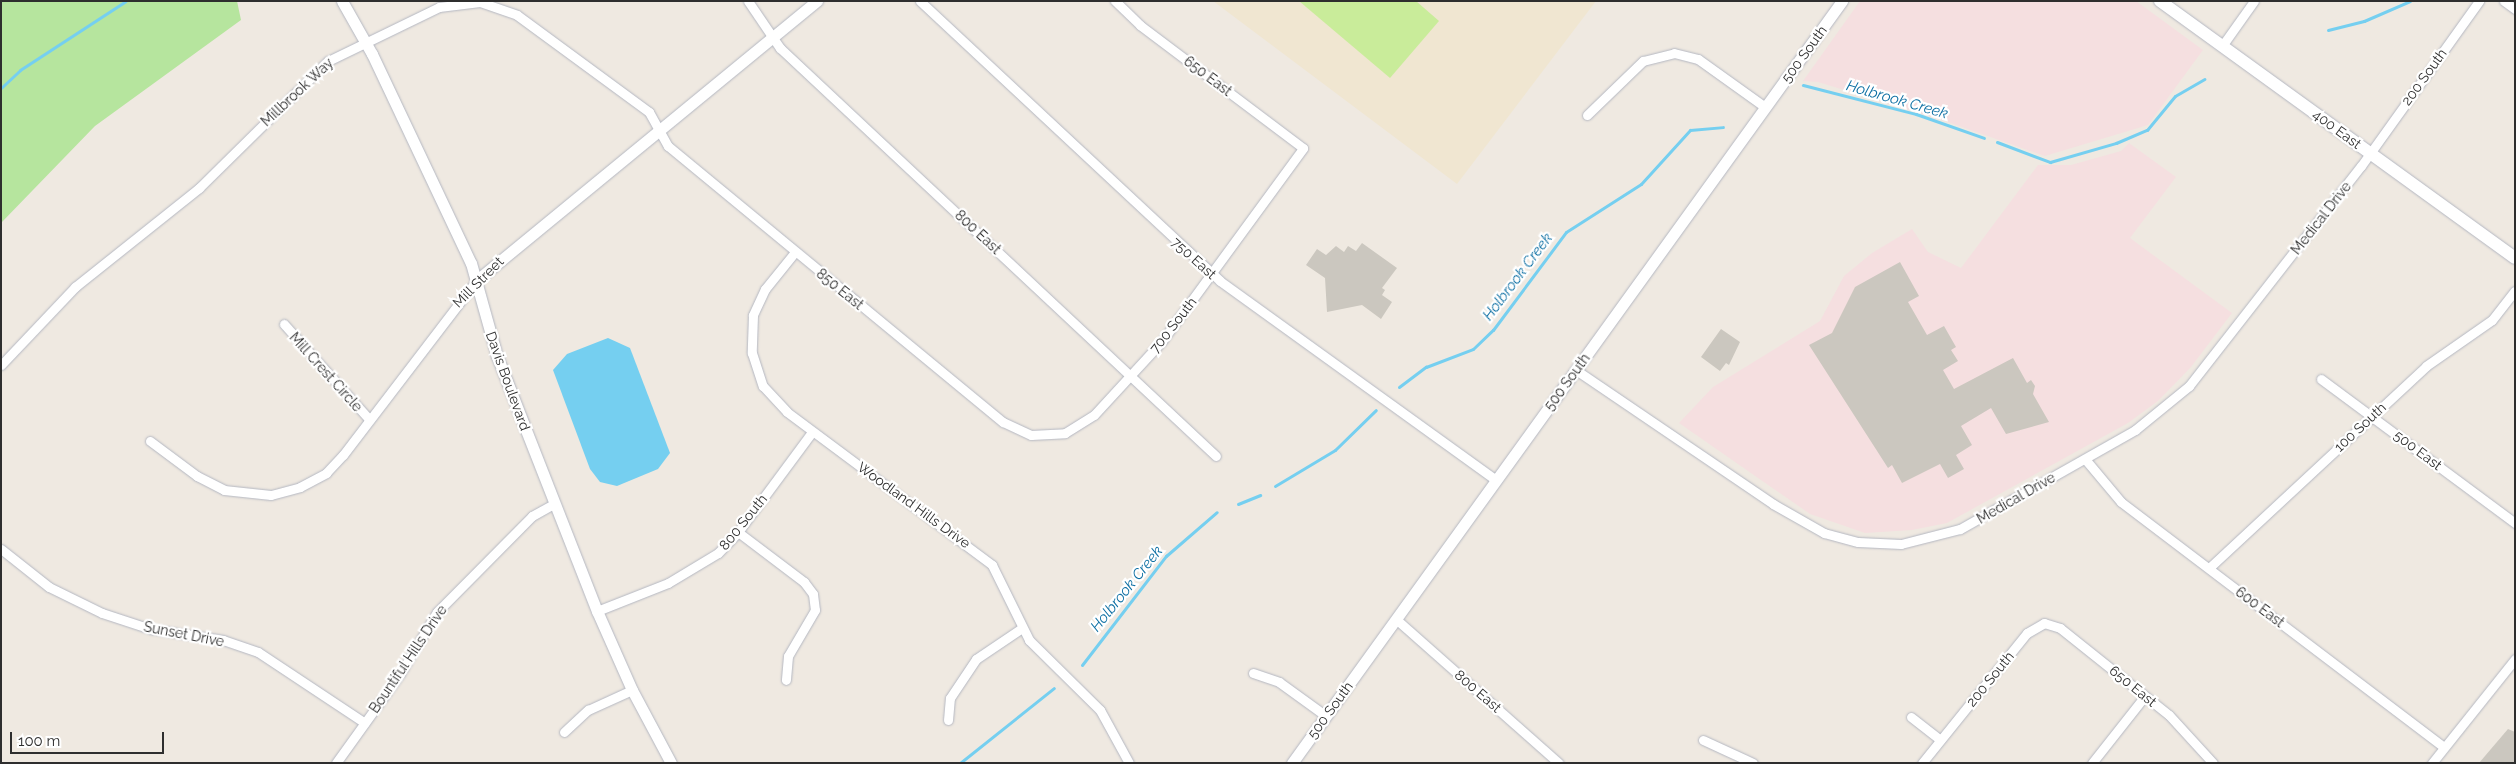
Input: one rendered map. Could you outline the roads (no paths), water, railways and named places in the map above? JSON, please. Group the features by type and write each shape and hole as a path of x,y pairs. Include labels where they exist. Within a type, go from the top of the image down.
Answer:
{"main road":[{"name":"400 East","path":"2160,1 2514,256"}],"street":[{"name":"Davis Boulevard","path":"342,1 365,41 477,280 497,356 597,611 632,690 671,763"},
{"name":"800 East","path":"748,1 780,48 1216,456"},
{"name":"Mill Street","path":"150,440 210,484 238,494 271,495 300,487 326,473 477,280 817,1"},
{"name":"750 East","path":"920,1 1212,274 1496,480"},
{"name":"650 East","path":"1114,1 1140,25 1303,148"},
{"name":"500 South","path":"1292,763 1842,1"},
{"path":"2222,46 2254,1"},
{"name":"200 South","path":"2370,153 2479,1"},
{"path":"2504,1 2515,9"},
{"name":"Millbrook Way","path":"1,365 76,287 199,188 318,69 365,41 450,3 490,4 517,15 641,106 660,130"},
{"path":"1587,115 1643,61 1674,53 1698,59 1765,107"},
{"name":"850 East","path":"660,130 668,146 795,252 1003,422 1031,435"},
{"name":"700 South","path":"1031,435 1054,436 1076,428 1130,376 1170,332 1303,148"},
{"name":"Medical Drive","path":"1576,370 1793,516 1824,533 1858,542 1901,544 1944,536 2085,459 2148,422 2189,386 2370,153"},
{"name":"Woodland Hills Drive","path":"795,252 760,298 751,324 750,343 756,370 766,391 812,432 985,558 1003,581 1022,628 1042,656 1100,710 1129,763"},
{"name":"100 South","path":"2209,568 2433,360 2492,320 2515,292"},
{"name":"Mill Crest Circle","path":"284,324 369,419"},
{"name":"500 East","path":"2321,379 2515,523"},
{"name":"800 South","path":"597,611 688,573 718,553 738,532 812,432"},
{"name":"600 East","path":"2085,459 2116,497 2444,747"},
{"name":"Bountiful Hills Drive","path":"336,763 365,723 437,612 532,516 556,503"},
{"path":"738,532 804,582 813,594 815,610 788,656 786,680"},
{"name":"Sunset Drive","path":"1,549 49,587 102,613 152,629 223,640 258,652 365,723"},
{"name":"800 East","path":"1396,619 1559,763"},
{"name":"650 East","path":"2044,622 2060,628 2175,720 2213,763"},
{"name":"200 South","path":"1922,763 2030,629 2044,622"},
{"path":"948,720 950,698 976,660 1022,628"},
{"path":"2432,763 2515,660"},
{"path":"1252,673 1279,682 1326,716"},
{"path":"564,732 584,714 632,690"},
{"path":"2092,763 2145,696"},
{"path":"1911,717 1940,740"},
{"path":"1703,740 1753,763"}],"water":[{"path":"608,338 630,348 670,453 658,469 617,486 600,482 590,469 553,370 567,354"}],"waterway":[{"path":"1,88 20,70 126,1"},
{"name":"Holbrook Creek","path":"2328,30 2364,21 2410,1"},
{"name":"Holbrook Creek","path":"1997,142 2050,162 2116,143 2147,130 2175,96 2204,79"},
{"name":"Holbrook Creek","path":"1803,85 1916,114 1984,138"},
{"name":"Holbrook Creek","path":"1399,387 1426,367 1473,349 1493,330 1566,232 1641,184 1690,130 1723,127"},
{"name":"Holbrook Creek","path":"1275,486 1335,450 1376,410"},
{"path":"1238,504 1260,495"},
{"name":"Holbrook Creek","path":"1082,665 1166,556 1217,512"},
{"name":"Holbrook Creek","path":"960,763 1054,688"}]}
